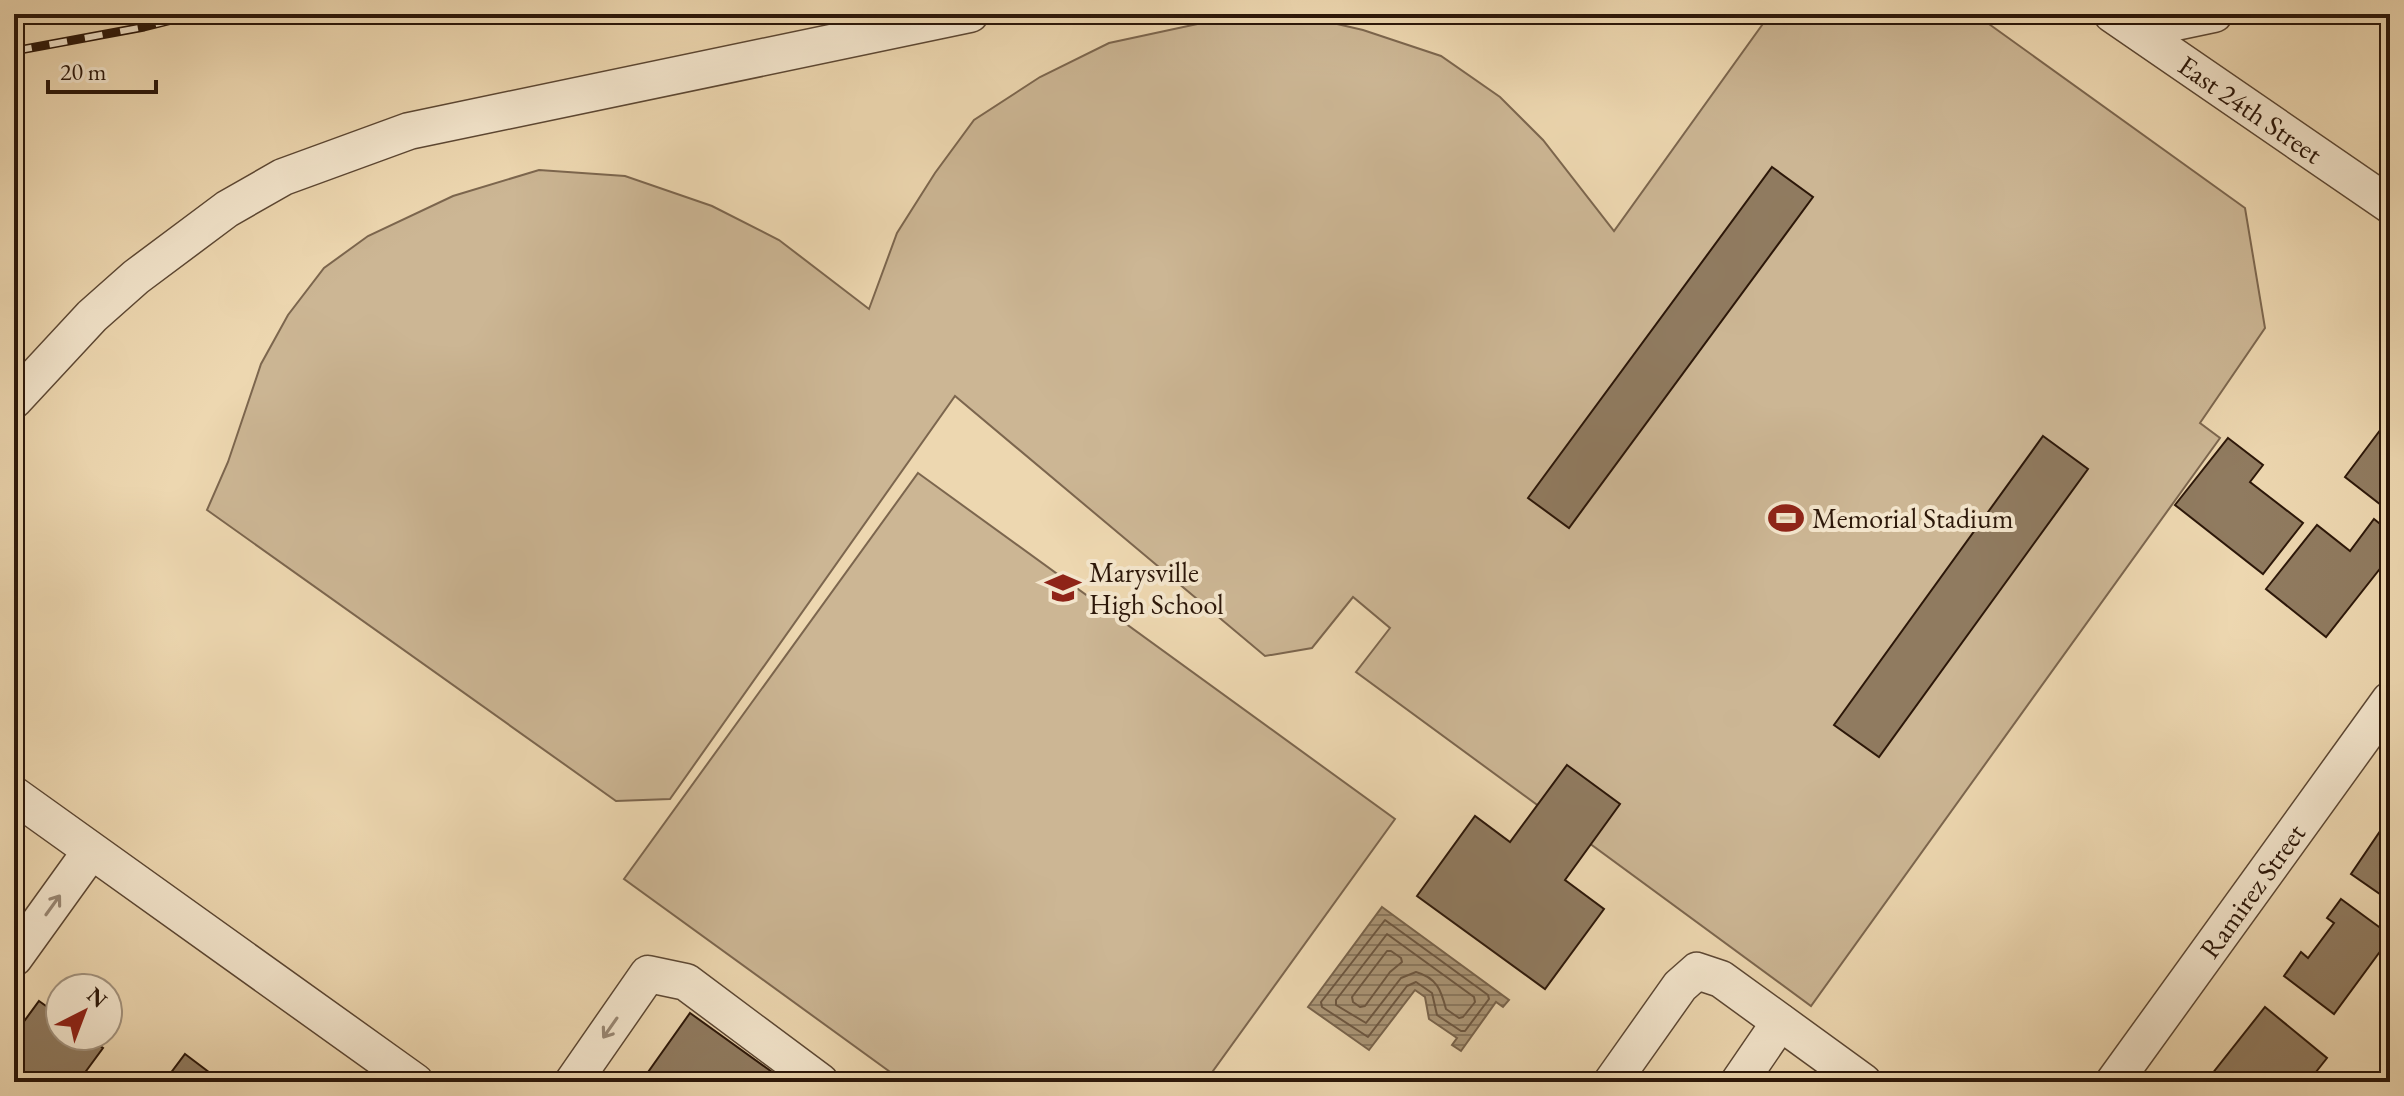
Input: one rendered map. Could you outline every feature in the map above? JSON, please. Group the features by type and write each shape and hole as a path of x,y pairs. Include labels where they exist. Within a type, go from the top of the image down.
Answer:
{"street":[{"path":"14,400 92,316 136,277 227,209 283,177 409,131 970,14"},
{"path":"2125,22 2214,14"},
{"name":"East 24th Street","path":"2125,22 2390,205"},
{"name":"Ramirez Street","path":"2114,1082 2390,700"},
{"path":"14,795 415,1082"},
{"path":"14,958 91,851"},
{"path":"1612,1082 1680,986 1697,971 1721,979 1863,1082"},
{"path":"573,1082 648,974 686,982 820,1082"},
{"path":"1739,1082 1780,1022"}],"shaded area":[{"path":"1294,14 1363,30 1441,56 1500,97 1543,140 1614,231 1770,14 1975,14 2245,208 2265,328 2200,423 2220,438 1811,1006 1356,672 1390,628 1353,597 1312,648 1265,656 955,396 670,799 616,801 207,510 228,462 261,364 288,315 324,268 368,236 453,196 539,170 625,176 712,206 779,240 869,309 897,233 974,120 1040,77 1109,43 1202,23"},
{"path":"918,473 1395,819 1205,1082 904,1082 624,879"}],"water":[{"path":"1382,907 1509,1000 1503,1007 1496,1002 1461,1051 1452,1045 1457,1038 1429,1019 1425,997 1415,990 1369,1050 1308,1007"}],"building":[{"path":"1772,167 1813,197 1569,528 1528,498"},
{"path":"2390,417 2390,512 2345,477"},
{"path":"2043,436 2088,469 1879,757 1834,725"},
{"path":"2228,438 2263,465 2250,482 2303,523 2263,574 2175,505"},
{"path":"2374,519 2390,532 2390,556 2326,637 2266,589 2317,525 2350,551"},
{"path":"1567,765 1620,804 1565,880 1604,909 1545,989 1417,896 1475,816 1510,842"},
{"path":"2390,818 2390,901 2351,874"},
{"path":"2341,899 2390,938 2334,1014 2284,976 2301,952 2308,958 2334,923 2327,918"},
{"path":"39,1001 44,1005 44,1052 100,1052 78,1082 14,1082 14,1035"},
{"path":"2265,1007 2327,1058 2308,1082 2212,1082 2208,1079"},
{"path":"690,1013 786,1082 641,1082"},
{"path":"185,1054 222,1082 164,1082"},
{"path":"2390,1065 2390,1082 2380,1082 2378,1080"}],"railway":[{"path":"14,51 196,14"}],"place":[{"name":"Memorial Stadium","path":"1786,518"},
{"name":"Marysville High School","path":"1063,588"}]}
